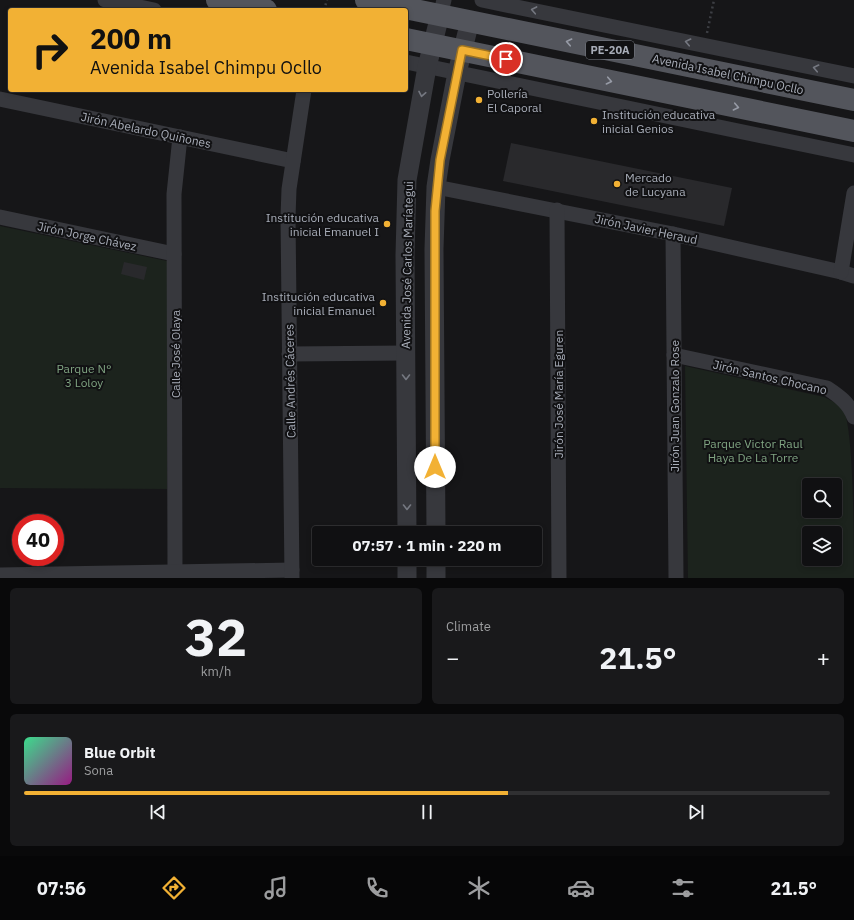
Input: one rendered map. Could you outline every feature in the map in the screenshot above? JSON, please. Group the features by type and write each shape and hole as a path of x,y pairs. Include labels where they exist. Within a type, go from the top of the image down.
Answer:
{"main road":[{"path":"217,0 256,8"},
{"name":"Avenida Isabel Chimpu Ocllo","path":"366,0 442,8 470,21 854,100"},
{"name":"PE-20A","path":"408,39 854,131"}],"street":[{"path":"106,0 144,8"},
{"path":"436,526 434,249 436,187 457,73 475,0"},
{"name":"Avenida Isabel Chimpu Ocllo","path":"482,0 854,76"},
{"name":"Avenida José Carlos Maríategui","path":"407,526 406,212 408,180 427,67 442,8"},
{"path":"408,62 854,155"},
{"name":"Calle Andrés Cáceres","path":"292,574 288,217 293,161 304,92"},
{"name":"Jirón Abelardo Quiñones","path":"0,99 293,161"},
{"name":"Calle José Olaya","path":"175,571 174,194 180,137"},
{"name":"Jirón Javier Heraud","path":"436,187 673,234 847,274"},
{"path":"847,274 854,193"},
{"name":"Jirón José María Eguren","path":"557,210 559,578"},
{"name":"Jirón Jorge Chávez","path":"0,218 174,254"},
{"name":"Jirón Juan Gonzalo Rose","path":"673,234 676,578"},
{"path":"289,354 406,353"},
{"name":"Jirón Santos Chocano","path":"674,355 827,388 839,396 847,404 854,417"},
{"path":"407,566 407,578"},
{"path":"436,566 436,578"},
{"path":"0,575 175,571 292,574"}],"path":[{"path":"704,45 714,0"}],"green space":[{"name":"Parque N° 3 Loloy","path":"0,226 167,261 167,489 0,488"},
{"name":"Parque Victor Raul Haya De La Torre","path":"685,366 824,397 840,406 844,411 850,442 852,465 854,578 688,578"}],"building":[{"name":"Mercado de Lucyana","path":"511,143 732,188 724,226 503,181"},
{"path":"124,262 147,267 144,280 121,274"}],"place":[{"name":"Pollería El Caporal","path":"479,100"},
{"name":"Institución educativa inicial Genios","path":"594,121"},
{"name":"Mercado de Lucyana","path":"617,184"},
{"name":"Institución educativa inicial Emanuel I","path":"387,224"},
{"name":"Institución educativa inicial Emanuel","path":"383,303"}],"route":[{"path":"435,467 434,249 436,187 440,160 462,50 506,59"}]}
